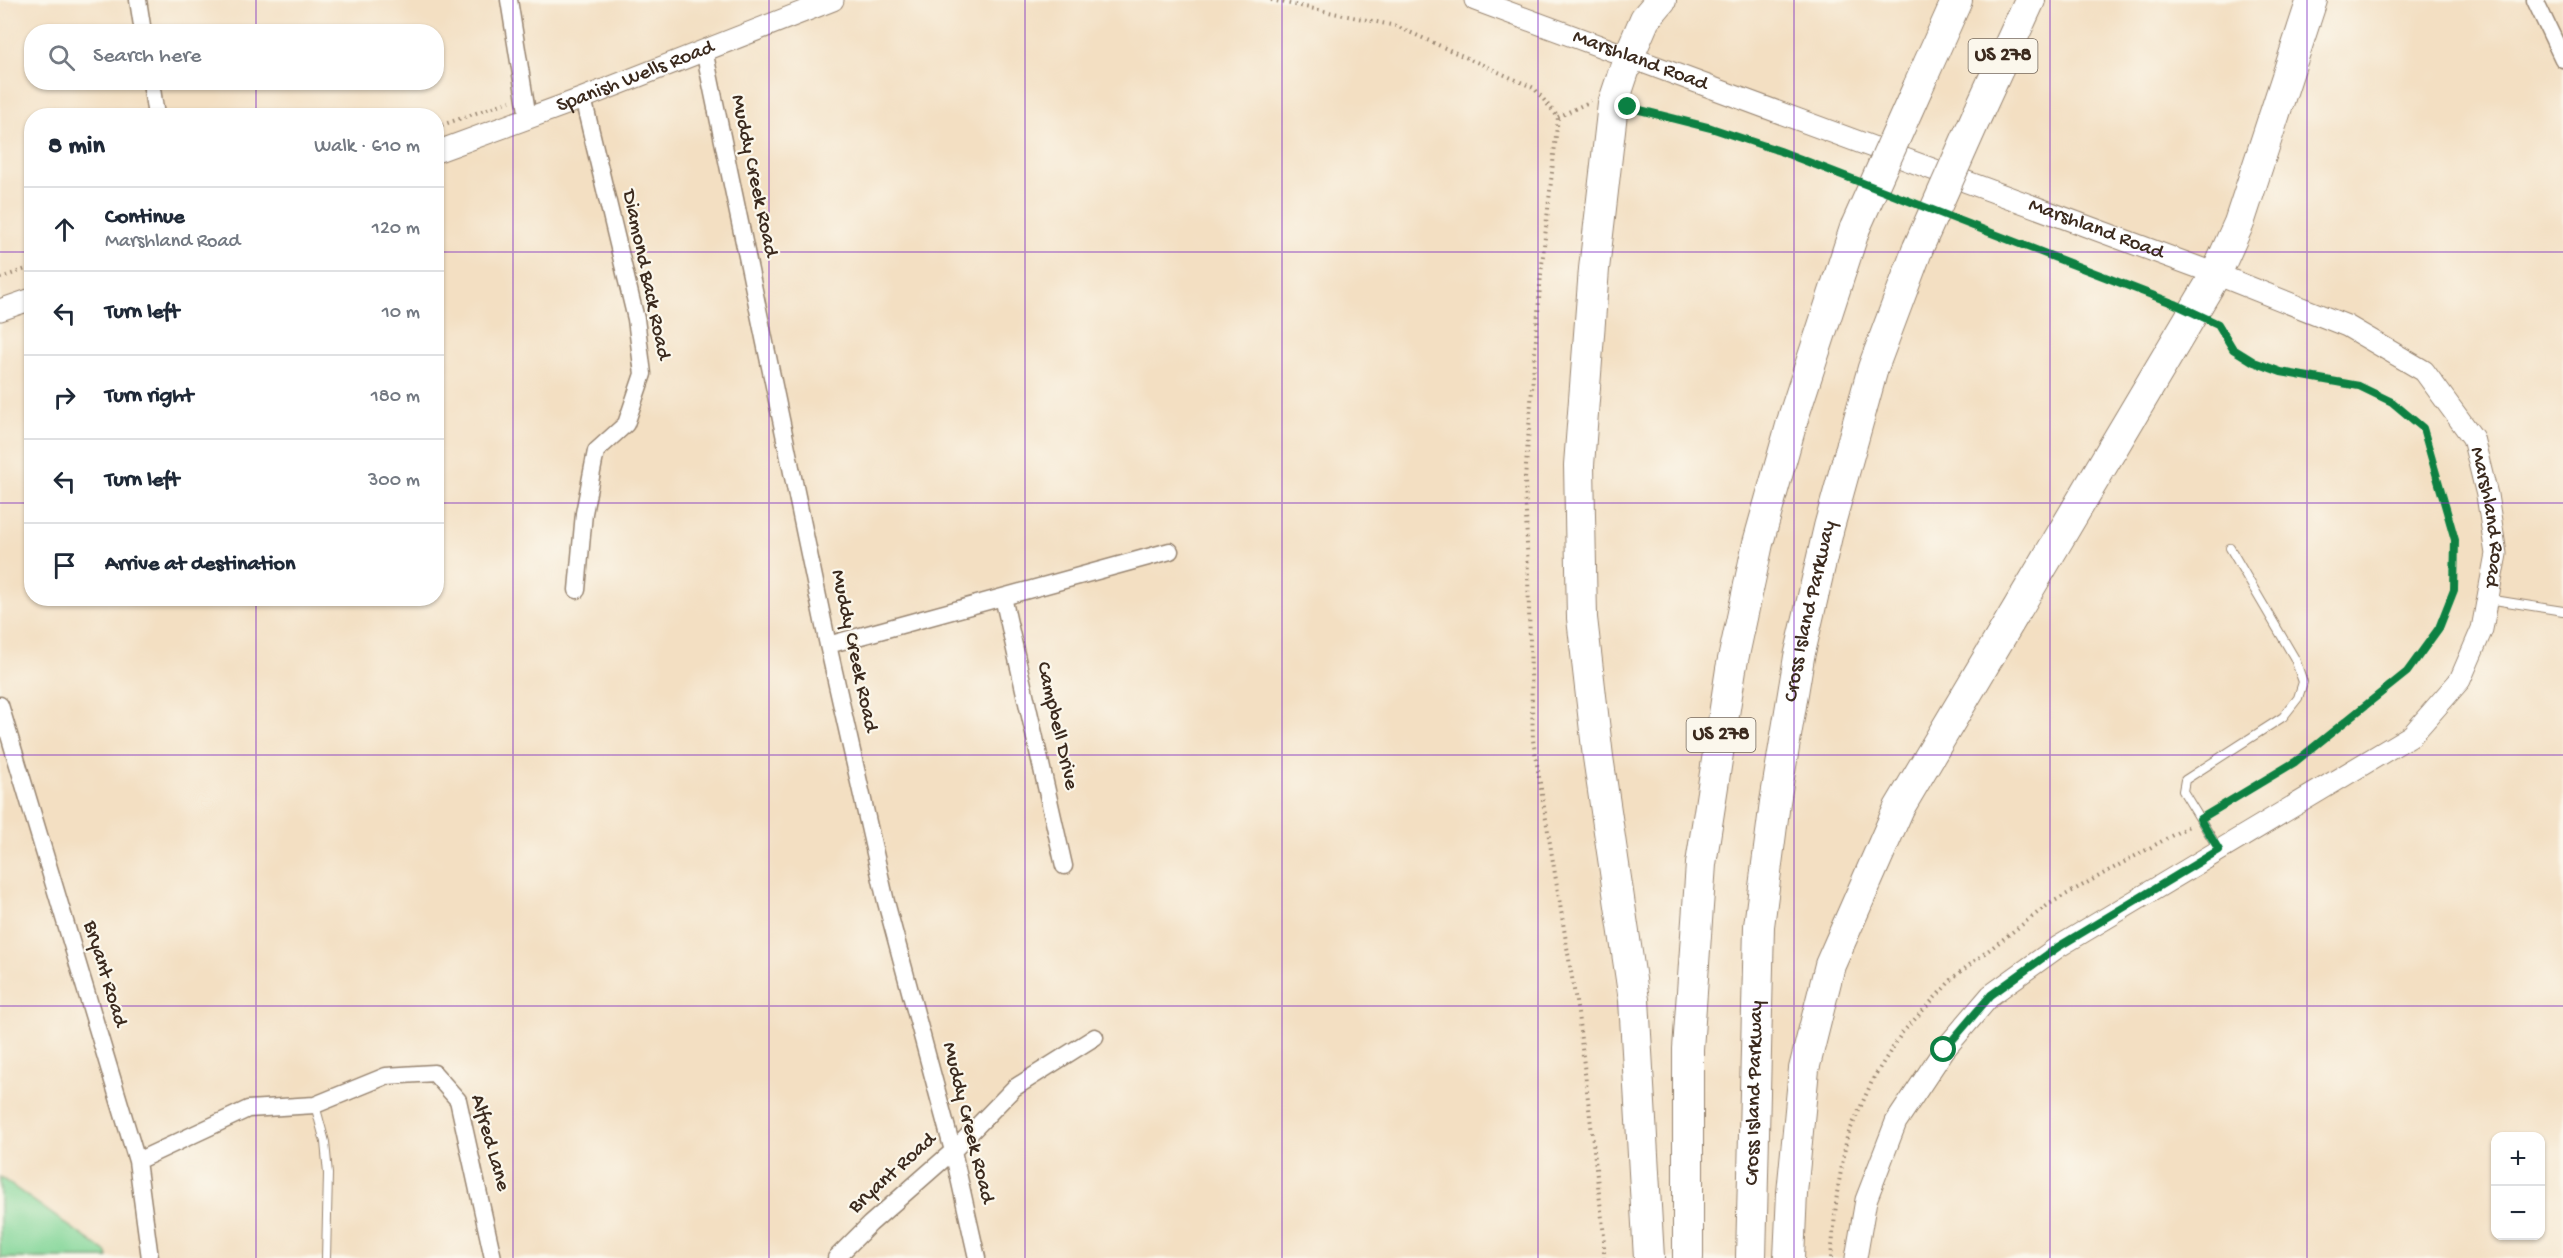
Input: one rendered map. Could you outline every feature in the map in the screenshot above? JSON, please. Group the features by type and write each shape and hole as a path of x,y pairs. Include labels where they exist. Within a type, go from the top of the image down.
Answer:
{"highway":[{"path":"1649,1258 1634,1000 1598,757 1582,618 1579,465 1594,269 1613,104 1629,56 1645,19 1661,0"},
{"name":"US 278","path":"1688,1258 1688,1049 1700,876 1731,669 1758,543 1791,426 1855,228 1957,0"},
{"name":"Cross Island Parkway","path":"1751,1258 1759,926 1776,791 1799,657 1829,527 1873,368 1918,248 2030,0"},
{"path":"1789,1258 1792,1193 1804,1069 1830,965 1899,808 2216,274 2239,223 2312,0"}],"street":[{"path":"138,0 142,24"},
{"path":"509,0 528,118"},
{"name":"Spanish Wells Road","path":"444,149 583,98 833,0"},
{"name":"Marshland Road","path":"1475,0 2216,274 2347,326 2424,371 2473,438 2487,495 2496,554 2482,629 2460,680 2412,735 2058,947 1991,995 1944,1050 1896,1122 1866,1200 1856,1258"},
{"path":"2535,0 2563,59"},
{"name":"Muddy Creek Road","path":"704,50 828,645 886,902 953,1151 977,1258"},
{"path":"152,90 155,108"},
{"name":"Diamond Back Road","path":"577,590 584,513 596,451 626,424 643,374 636,319 583,98"},
{"path":"0,310 24,302"},
{"path":"828,645 1170,551"},
{"name":"Campbell Drive","path":"1004,597 1064,866"},
{"name":"Bryant Road","path":"0,705 137,1161 150,1258"},
{"name":"Bryant Road","path":"836,1258 870,1224 953,1151 1014,1088 1095,1037"},
{"name":"Alfred Lane","path":"137,1161 248,1109 315,1105 386,1076 434,1073 458,1100 493,1258"}],"lane":[{"path":"2219,850 2183,792 2185,780 2283,717 2298,698 2303,682 2295,659 2230,548"},
{"path":"2487,599 2563,611"},
{"path":"315,1105 325,1142 328,1174 326,1258"}],"path":[{"path":"1271,0 1396,26 1534,88 1558,117 1541,274 1525,479 1533,740 1578,1014 1604,1236 1604,1258"},
{"path":"1558,117 1588,100 1613,104 1711,128 1855,180"},
{"path":"1887,192 1919,205"},
{"path":"1831,1258 1837,1193 1847,1137 1874,1077 1902,1034 1955,976 2049,904 2200,819 2295,762 2407,672 2439,628 2454,590 2455,540 2423,428 2392,402 2359,386 2281,372 2254,362 2233,349 2218,324 2193,312 1952,217"},
{"path":"0,278 24,270"}],"green space":[{"path":"0,1177 107,1253 108,1258 0,1258"}],"route":[{"path":"1628,107 1711,128 1780,151 2175,304 2218,324 2233,349 2254,362 2281,372 2359,386 2392,402 2423,428 2455,540 2454,590 2439,628 2407,672 2295,762 2200,819 2219,850 2058,947 1991,995 1944,1050"}]}
